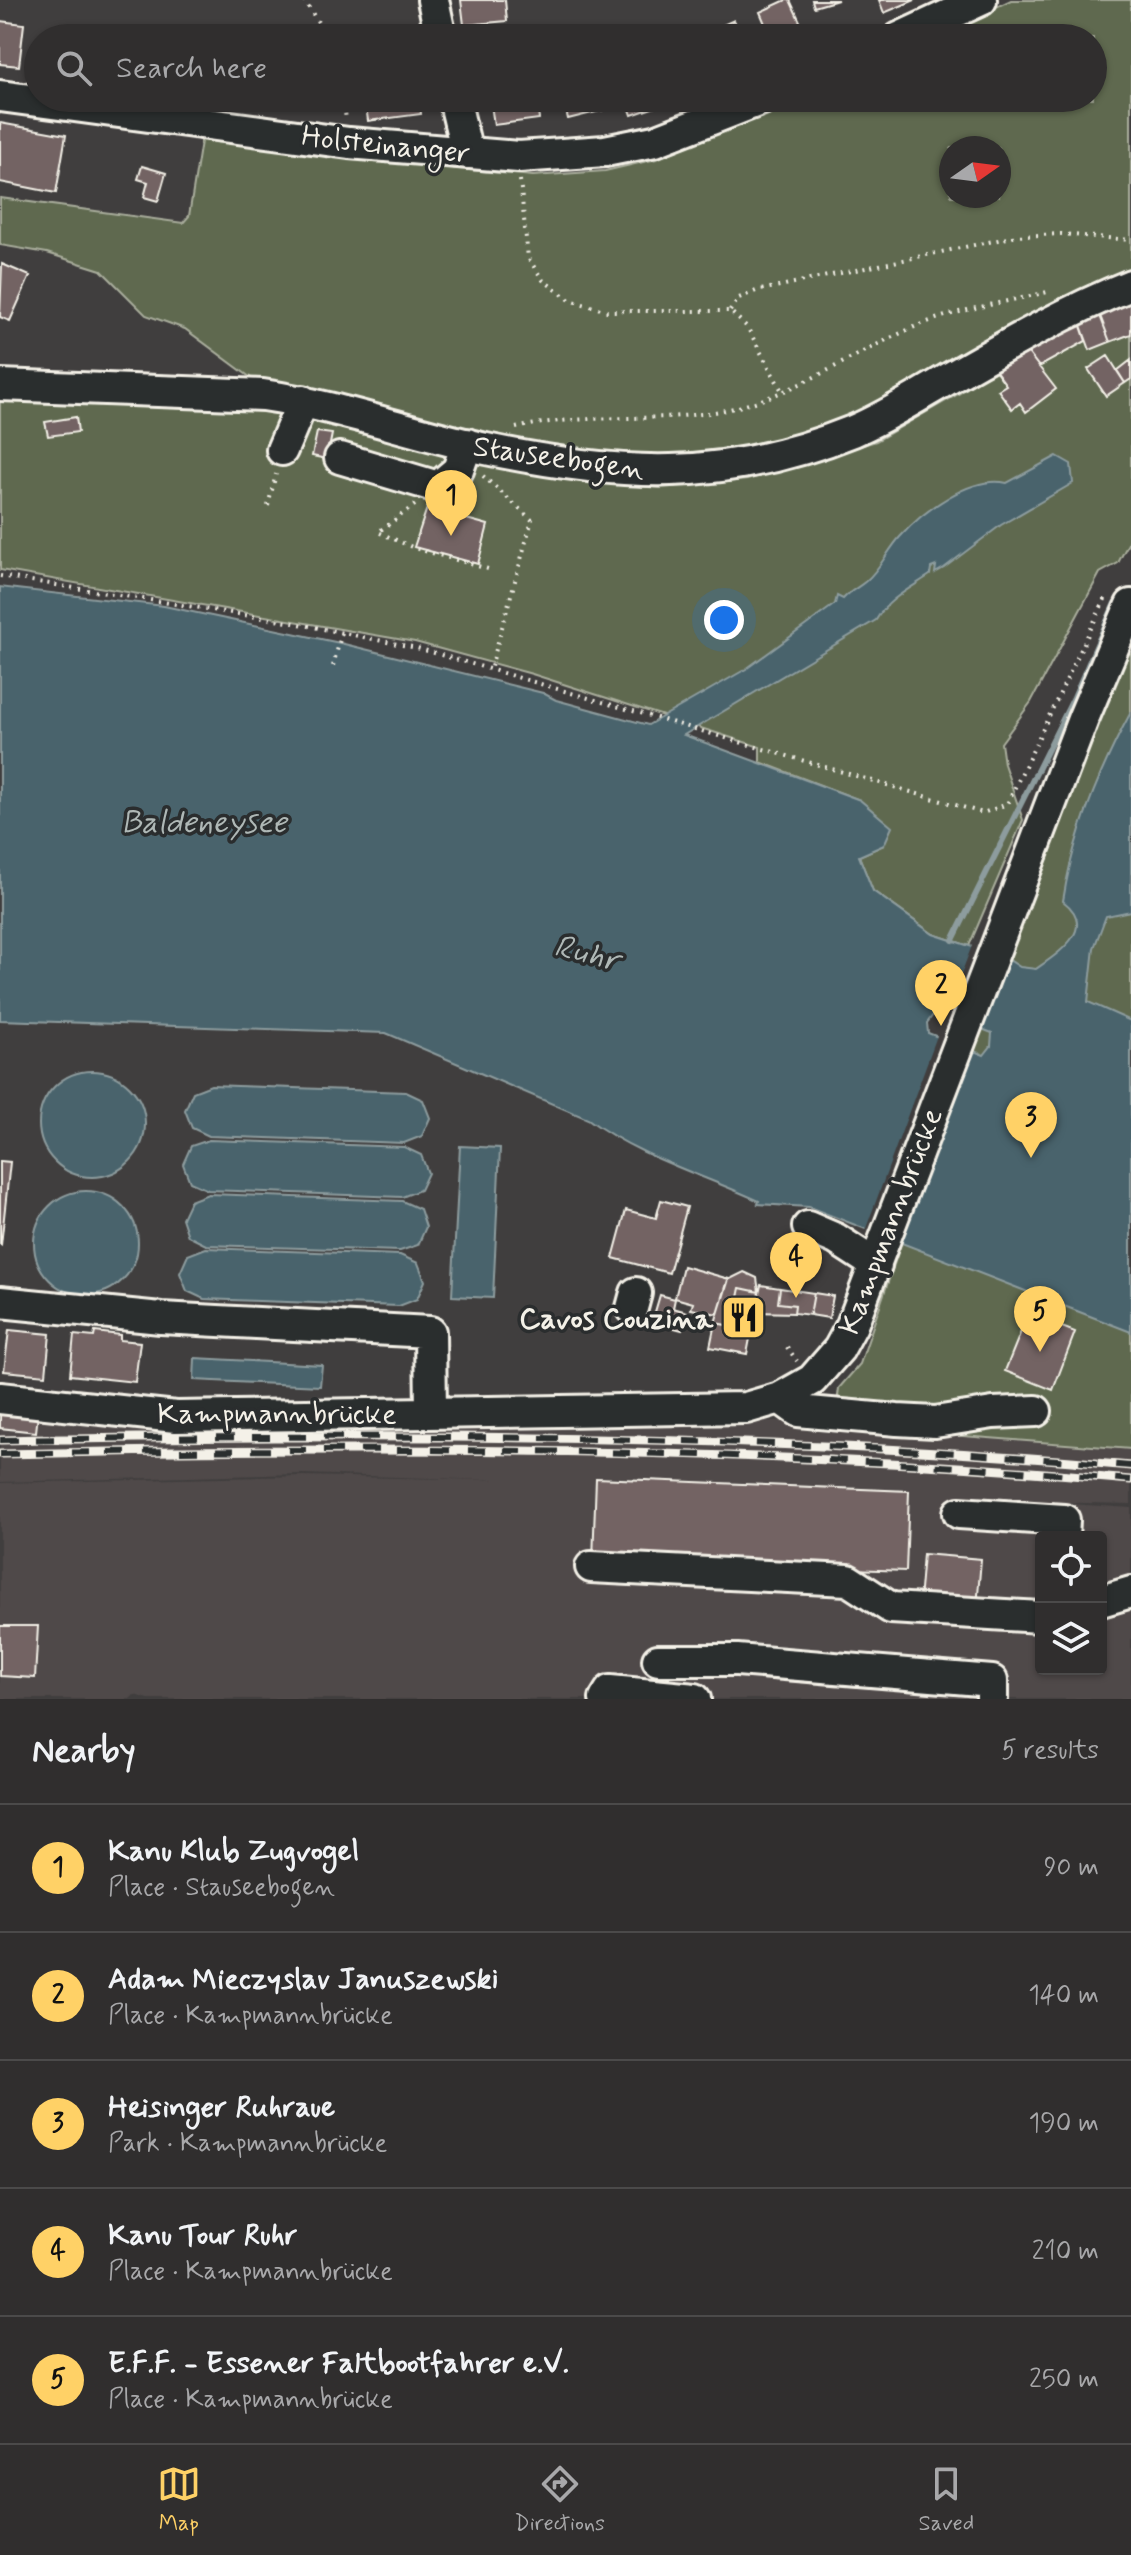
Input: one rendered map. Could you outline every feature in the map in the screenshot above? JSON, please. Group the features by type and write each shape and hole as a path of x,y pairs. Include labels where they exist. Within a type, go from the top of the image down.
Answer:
{"street":[{"path":"433,0 438,24"},
{"path":"930,11 981,0"},
{"name":"Holsteinanger","path":"0,96 24,99"},
{"name":"Holsteinanger","path":"119,112 349,143 519,157 605,151 655,141 729,112"},
{"path":"457,112 467,153"},
{"name":"Stauseebogen","path":"0,385 39,389 212,391 303,401 625,472 674,471 763,460 865,425 1025,337 1131,285"},
{"path":"282,450 303,401"},
{"path":"340,458 438,487 485,441"},
{"name":"Kampmannbrücke","path":"0,1398 176,1417 727,1410 780,1398 812,1380 839,1349 880,1251 1083,719 1122,597"},
{"path":"808,1227 836,1239 880,1251"},
{"path":"0,1302 161,1318 430,1332 431,1412"},
{"path":"780,1398 798,1411 935,1422 993,1413 1036,1411"},
{"path":"959,1513 1064,1520 1063,1531"},
{"path":"591,1567 848,1580 891,1608 1035,1617"},
{"path":"1107,1599 1131,1592"},
{"path":"658,1660 737,1660 992,1681 992,1699"},
{"path":"605,1699 610,1691 695,1699"}],"path":[{"path":"304,0 319,24"},
{"path":"519,157 524,239 528,258 543,280 570,300 607,311 730,311 747,327 782,391"},
{"path":"730,311 739,298 756,291 1017,236 1061,234 1131,240"},
{"path":"491,667 532,520 479,472 485,441 585,417 699,414 745,405 782,391 921,324 1053,291"},
{"path":"268,506 282,450"},
{"path":"438,487 378,532 414,548 488,569"},
{"path":"0,576 342,632 491,667 706,734 953,807 983,813 1007,804 1102,601 1122,597"},
{"path":"333,666 342,632"}],"shaded area":[{"path":"0,1410 589,1421 790,1421 1131,1449 1131,1504 1041,1502 1131,1508 1131,1699 149,1699 134,1695 130,1699 0,1699 0,1483 303,1476 494,1480 302,1474 0,1482"}],"green space":[{"path":"1011,0 1131,0 1131,274 910,390 803,436 686,459 613,458 510,442 368,402 306,388 258,383 185,329 146,315 101,270 47,253 0,245 0,198 183,223 189,216 202,135 322,156 533,176 605,171 656,159 767,112 1107,112 1107,24 960,24"},
{"path":"1131,296 1131,538 1118,563 1100,573 1031,702 1001,743 1004,764 1023,820 969,946 933,934 873,891 859,856 884,845 860,800 760,762 760,747 532,674 415,642 0,570 0,401 301,412 599,483 661,488 747,480 876,441 960,393 1028,346"},
{"path":"1131,626 1131,1449 860,1428 835,1419 839,1388 860,1364 1001,951"}],"water":[{"path":"1057,456 1071,464 1073,483 1001,525 944,568 935,573 936,566 931,568 930,575 893,600 876,620 684,735 860,800 892,827 884,845 859,856 873,891 933,934 1006,958 1020,967 1036,969 1064,947 1076,930 1073,911 1063,901 1073,852 1098,780 1131,712 1131,911 1106,916 1094,948 1088,1002 1131,1021 1131,1332 809,1207 758,1204 759,1201 628,1144 588,1119 386,1033 0,1020 0,587 164,606 340,643 543,693 556,700 648,725 746,669 835,604 837,596 843,599 871,576 900,537 934,506 978,484 1007,483","holes":["936,1011 992,1033 991,1046 984,1055 928,1033 927,1023"]},
{"path":"92,1071 112,1075 129,1087 141,1104 145,1124 141,1144 129,1161 112,1173 92,1177 72,1173 55,1161 43,1144 39,1124 43,1104 55,1087 72,1075"},
{"path":"211,1085 406,1092 423,1100 430,1118 422,1136 404,1143 209,1136 192,1128 185,1110 193,1092"},
{"path":"209,1140 404,1147 421,1155 428,1173 420,1190 402,1197 208,1190 190,1182 183,1164 191,1146"},
{"path":"460,1146 500,1148 493,1298 452,1296"},
{"path":"86,1191 106,1195 123,1206 134,1223 138,1243 134,1263 123,1280 106,1291 86,1295 66,1291 49,1280 38,1263 34,1243 38,1223 49,1206 66,1195"},
{"path":"208,1194 402,1201 420,1209 426,1227 418,1245 400,1251 206,1245 188,1236 182,1218 190,1201"},
{"path":"206,1248 400,1255 418,1263 425,1281 417,1299 399,1306 204,1299 187,1291 180,1273 188,1255"},
{"path":"195,1358 322,1365 320,1386 194,1380"}],"pier":[{"path":"973,943 1009,956 981,1033 944,1018"},
{"path":"938,1033 975,1047 899,1244 865,1231"}],"building":[{"path":"461,0 505,0 507,21 464,24"},
{"path":"790,0 801,24 765,24 760,12"},
{"path":"812,0 838,0 814,7"},
{"path":"879,0 915,0 884,13"},
{"path":"0,21 24,24 19,66 0,64"},
{"path":"367,112 421,112 421,114 368,121"},
{"path":"492,112 538,112 539,119 494,125"},
{"path":"566,112 588,112 588,114 568,119"},
{"path":"0,123 66,135 56,193 0,182"},
{"path":"142,166 166,173 158,201 144,197 148,182 138,179"},
{"path":"2,264 30,276 10,321 0,317"},
{"path":"1131,300 1131,334 1110,342 1099,313"},
{"path":"1099,313 1110,342 1090,350 1079,320"},
{"path":"1079,320 1086,341 1039,367 1026,350"},
{"path":"1026,350 1056,389 1026,412 1020,403 1012,409 998,390 1006,385 996,371"},
{"path":"1108,356 1125,383 1106,396 1088,369"},
{"path":"1131,360 1131,379 1125,383 1117,371"},
{"path":"76,417 78,432 48,436 45,422"},
{"path":"317,432 332,434 327,459 312,456"},
{"path":"427,508 488,525 478,564 414,547"},
{"path":"0,1161 10,1162 1,1245 0,1244"},
{"path":"661,1200 687,1207 669,1273 613,1258 626,1210 656,1218"},
{"path":"683,1266 729,1279 718,1314 691,1309 693,1303 675,1298"},
{"path":"744,1272 757,1278 759,1292 740,1288 732,1326 715,1323 728,1280"},
{"path":"761,1285 780,1288 778,1303 795,1305 794,1313 755,1312"},
{"name":"Cavos Couzina","path":"740,1288 759,1292 747,1354 710,1347 715,1323 732,1326"},
{"path":"780,1288 814,1293 810,1315 794,1313 795,1305 778,1303"},
{"path":"814,1293 833,1296 829,1318 810,1315"},
{"path":"660,1295 675,1299 673,1308 687,1312 682,1330 652,1322"},
{"path":"1028,1314 1075,1332 1053,1390 1005,1371"},
{"path":"9,1330 50,1334 46,1375 4,1371"},
{"path":"95,1332 120,1335 120,1340 140,1342 135,1382 70,1375 74,1335 94,1337"},
{"path":"0,1410 38,1414 36,1432 0,1428"},
{"path":"596,1478 909,1491 906,1571 593,1560"},
{"path":"923,1554 981,1559 977,1607 919,1602"},
{"path":"0,1626 38,1626 35,1678 0,1676"}],"waterway":[{"path":"953,940 1074,697 1115,603"}],"railway":[{"path":"0,1440 566,1438 848,1447 1131,1466"},
{"path":"0,1454 425,1450 708,1455 990,1469 1131,1480"}],"place":[{"name":"Kanu Klub Zugvogel","path":"451,536"},
{"name":"Adam Mieczyslav Januszewski","path":"941,1026"},
{"name":"Heisinger Ruhraue","path":"1031,1158"},
{"name":"Kanu Tour Ruhr","path":"796,1298"},
{"name":"Cavos Couzina","path":"744,1318"},
{"name":"E.F.F. - Essener Faltbootfahrer e.V.","path":"1040,1352"}],"water label":[{"name":"Baldeneysee","path":"204,821"},
{"name":"Ruhr","path":"587,952"}]}
